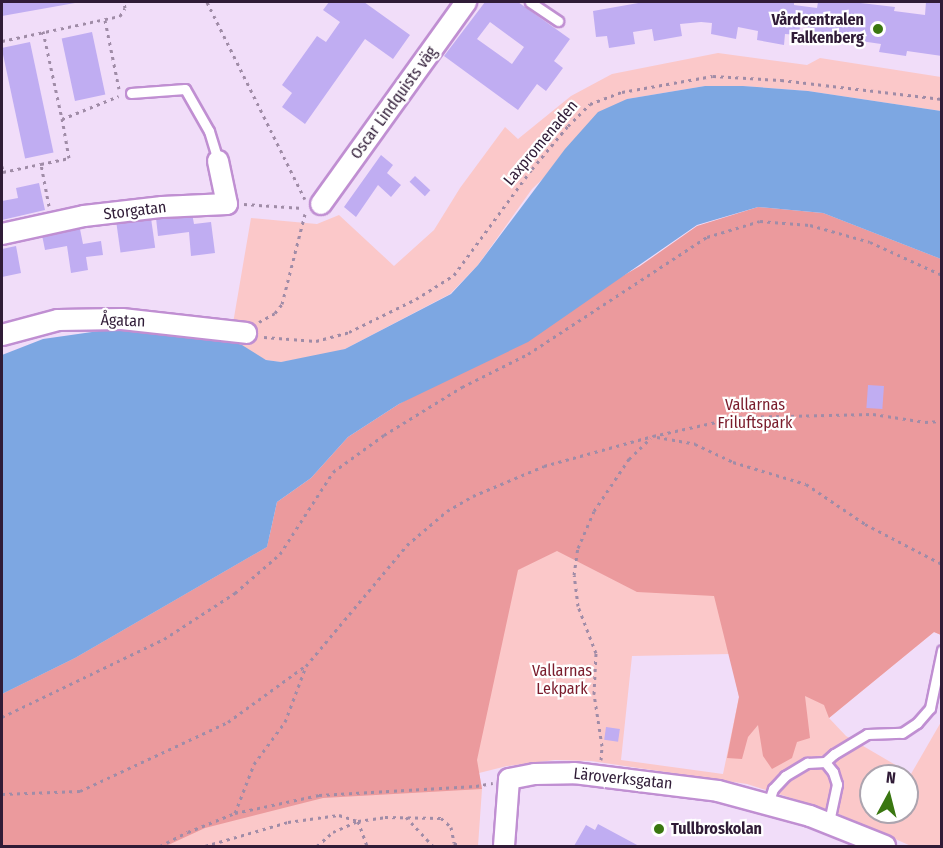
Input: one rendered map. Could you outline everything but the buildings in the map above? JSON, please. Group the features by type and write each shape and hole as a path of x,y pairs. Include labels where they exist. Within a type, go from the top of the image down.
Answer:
{"street":[{"name":"Oscar Lindquists väg","path":"314,206 466,2"},
{"path":"218,161 227,204"},
{"name":"Storgatan","path":"2,234 53,223 162,207 227,204"},
{"name":"Ågatan","path":"2,335 58,320 122,319 246,333"},
{"name":"Läroverksgatan","path":"509,779 535,774 600,774 718,791 829,822 885,846"},
{"path":"504,846 509,779"}],"lane":[{"path":"530,2 558,21"},
{"path":"131,93 185,89 209,131 218,161"},
{"path":"768,804 773,789 785,776 807,764 825,762 834,754 867,735 902,733 916,723 930,708 942,650"},
{"path":"825,762 833,772 837,784 829,822"}],"path":[{"path":"2,40 105,20 123,13 124,2"},
{"path":"207,2 300,188 314,206"},
{"path":"62,119 121,95 105,20"},
{"path":"2,166 3,172 69,158 43,31"},
{"name":"Laxpromenaden","path":"246,333 316,341 348,332 416,299 454,275 532,169 568,126 590,104 622,92 713,76 781,80 942,99"},
{"path":"41,164 53,223"},
{"path":"227,204 314,206"},
{"path":"246,333 249,326 275,313 282,304 314,206"},
{"path":"2,717 164,639 235,593 280,554 333,472 384,435 462,387 528,354 707,237 760,221 810,225 870,242 942,275"},
{"path":"2,794 80,791 228,722 306,666 407,545 447,511 472,496 544,466 653,436 739,417 873,414 925,422 942,421"},
{"path":"653,436 695,444 733,462 806,484 865,524 942,564"},
{"path":"600,774 602,746 594,694 596,653 578,606 574,575 578,548 594,511 629,459 653,436"},
{"path":"235,813 254,764 285,722 306,666"},
{"path":"160,846 235,813 319,795 476,786 509,779"},
{"path":"205,846 288,822 339,815 358,821"},
{"path":"317,846 333,832 358,821 385,816 441,818 450,827 454,843 459,846"},
{"path":"406,817 433,846"},
{"path":"358,821 367,846"}],"green space":[{"path":"718,53 807,65 820,58 941,77 941,111 808,91 743,86 705,86 627,99 532,189 478,265 450,294 345,349 323,355 281,362 266,360 230,341 251,218 317,224 339,215 394,266 434,230 460,188 505,127 518,139 571,96 612,74"},
{"name":"Vallarnas Friluftspark","path":"758,207 823,213 941,259 941,635 934,632 829,718 824,705 805,696 810,738 797,742 792,758 772,769 763,756 758,725 748,737 742,759 727,758 739,697 714,596 637,592 557,551 518,570 477,760 482,789 323,798 205,828 166,846 2,846 2,694 75,658 267,547 277,502 311,478 348,437 399,404 640,266 697,226"},
{"name":"Vallarnas Friluftspark","path":"823,213 941,259 941,635 934,632 829,718 846,736 894,764 859,764 859,823 832,811 747,784 591,761 555,760 507,766 479,773 482,789 478,846 2,846 2,694","holes":["730,654 739,697 723,774 621,760 632,656"]},
{"name":"Vallarnas Friluftspark","path":"941,722 941,846 911,846 861,824 919,824 919,764 917,764"}],"water":[{"path":"705,86 743,86 808,91 941,111 941,259 823,213 758,207 697,225 528,342 399,404 348,437 311,478 277,502 267,547 75,658 2,694 2,355 43,339 99,331 157,328 212,335 242,345 266,360 281,362 345,349 451,294 478,265 565,149 598,112 627,99"}],"place":[{"name":"Vårdcentralen Falkenberg","path":"878,29"},
{"name":"Tullbroskolan","path":"659,829"}],"park label":[{"name":"Vallarnas Lekpark","path":"562,680"}]}
